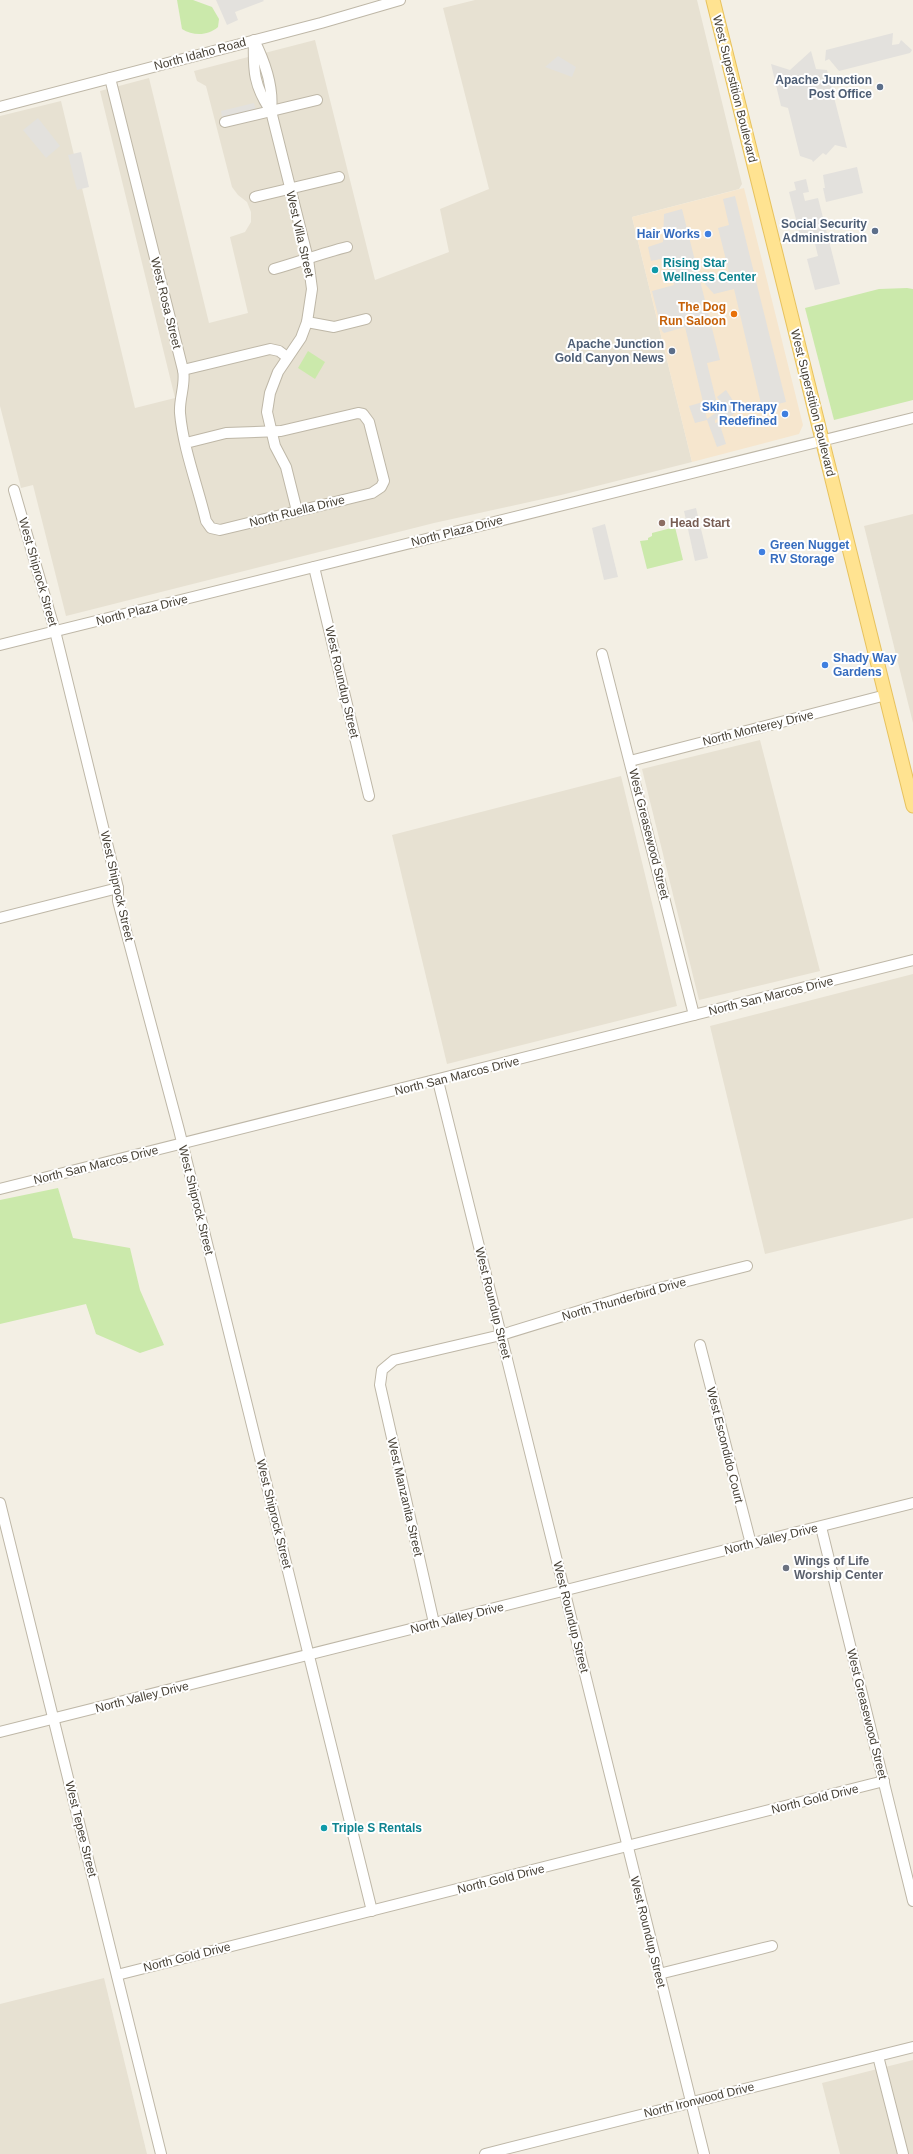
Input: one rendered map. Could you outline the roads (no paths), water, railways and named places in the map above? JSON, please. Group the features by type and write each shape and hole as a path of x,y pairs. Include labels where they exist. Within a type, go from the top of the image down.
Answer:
{"main road":[{"name":"West Superstition Boulevard","path":"713,0 913,806"}],"street":[{"name":"North Idaho Road","path":"0,107 400,0"},
{"name":"West Villa Street","path":"254,40 253,65 260,95 271,111 308,259 312,289 308,322 301,338 278,372 270,394 267,412 275,446 286,467 297,511"},
{"name":"West Rosa Street","path":"110,78 185,378 180,412 186,443 206,521 211,528"},
{"path":"225,122 317,100"},
{"path":"255,198 338,177"},
{"path":"274,269 308,259 315,255 347,247"},
{"path":"308,322 334,327 366,319"},
{"path":"183,370 270,349 279,351 287,357"},
{"name":"North Ruella Drive","path":"211,528 220,530 372,493 381,488 384,481 369,422 362,414 352,413 281,431 271,431"},
{"name":"North Plaza Drive","path":"0,645 913,418"},
{"path":"186,443 226,433 271,431"},
{"name":"West Shiprock Street","path":"14,490 55,631 118,888 118,901 182,1144 372,1911"},
{"name":"West Roundup Street","path":"314,567 369,796"},
{"name":"West Greasewood Street","path":"602,654 694,1015"},
{"name":"North Monterey Drive","path":"630,761 886,696"},
{"path":"0,918 118,888"},
{"name":"North San Marcos Drive","path":"0,1189 438,1081 913,960"},
{"name":"West Roundup Street","path":"438,1081 704,2154"},
{"name":"North Thunderbird Drive","path":"382,1370 394,1360 501,1335 628,1296 747,1266"},
{"name":"West Escondido Court","path":"700,1345 751,1544"},
{"name":"West Manzanita Street","path":"382,1370 380,1385 434,1624"},
{"name":"West Tepee Street","path":"0,1503 161,2154"},
{"name":"North Valley Drive","path":"0,1732 913,1503"},
{"name":"West Greasewood Street","path":"821,1527 913,1901"},
{"name":"North Gold Drive","path":"117,1975 628,1847 884,1781"},
{"path":"659,1974 772,1946"},
{"name":"North Ironwood Drive","path":"485,2154 913,2047"},
{"path":"878,2056 903,2154"}],"place":[{"name":"Apache Junction Post Office","path":"880,87"},
{"name":"Social Security Administration","path":"875,231"},
{"name":"Hair Works","path":"708,234"},
{"name":"Rising Star Wellness Center","path":"655,270"},
{"name":"The Dog Run Saloon","path":"734,314"},
{"name":"Apache Junction Gold Canyon News","path":"672,351"},
{"name":"Skin Therapy Redefined","path":"785,414"},
{"name":"Head Start","path":"662,523"},
{"name":"Green Nugget RV Storage","path":"762,552"},
{"name":"Shady Way Gardens","path":"825,665"},
{"name":"Wings of Life Worship Center","path":"786,1568"},
{"name":"Triple S Rentals","path":"324,1828"}]}
